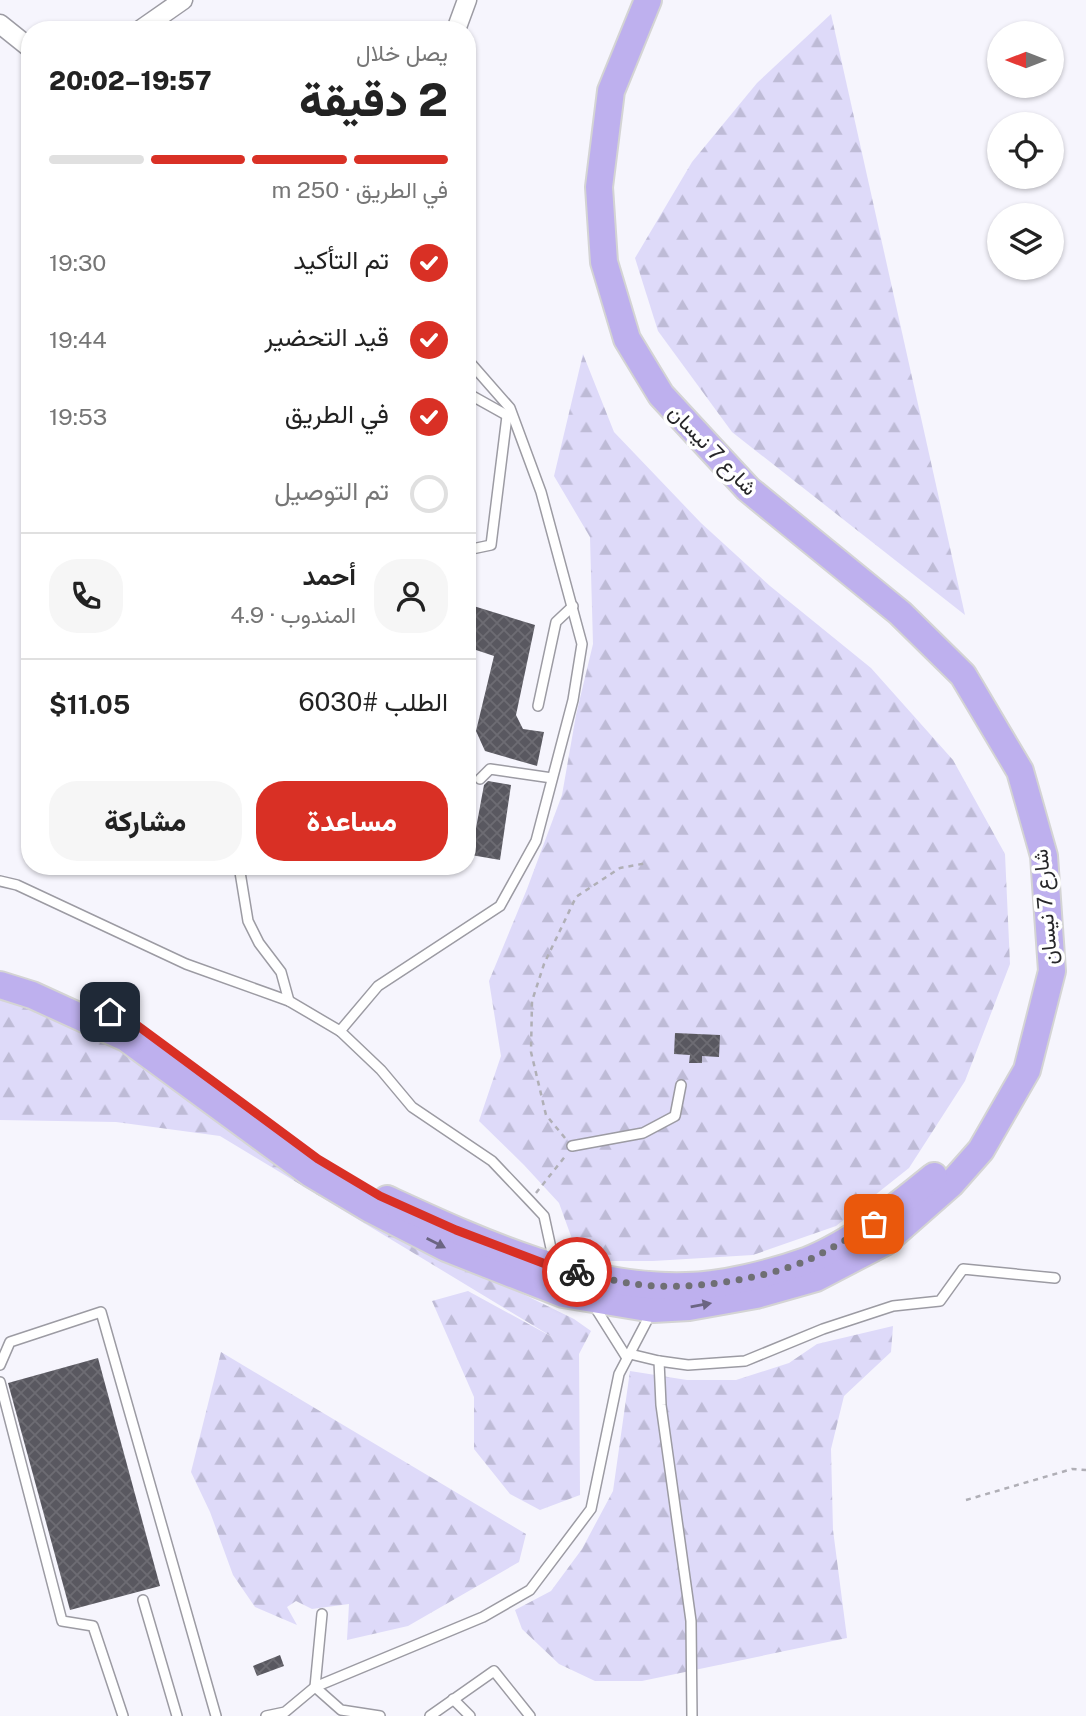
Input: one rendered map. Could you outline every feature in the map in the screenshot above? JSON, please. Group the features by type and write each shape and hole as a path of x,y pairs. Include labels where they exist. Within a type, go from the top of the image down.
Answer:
{"main road":[{"name":"شارع 7 نيسان","path":"0,968 37,979 134,1023 318,1159 380,1196 456,1230 556,1268 635,1284 688,1286 753,1276 807,1260 874,1224 940,1172 968,1140 1011,1064 1036,969 1028,858 1005,778 950,685 890,625 736,501 648,405 613,347 587,265 582,186 595,87 630,0"},
{"name":"شارع 7 نيسان","path":"0,985 32,995 126,1038 310,1173 372,1210 446,1248 563,1294 653,1309 689,1307 756,1295 816,1278 885,1242 951,1184 981,1150 1027,1070 1052,971 1044,856 1020,771 963,675 900,612 748,489 661,395 627,340 604,262 599,187 611,91 648,0"}],"street":[{"path":"153,21 183,0"},
{"path":"459,21 467,0"},
{"path":"0,24 21,41"}],"lane":[{"path":"476,369 510,408 511,418 491,545 476,548"},
{"path":"340,1031 378,986 500,906 536,842 572,700 582,644 541,492 511,418 476,398"},
{"path":"538,706 556,622 572,606"},
{"path":"480,779 490,769 552,778"},
{"path":"240,875 248,921 259,943 281,972 289,1001"},
{"path":"0,881 17,885 186,964 289,1001 340,1031 381,1070 412,1107 492,1161 544,1216 563,1294"},
{"path":"572,1146 643,1133 675,1116 681,1085"},
{"path":"589,1298 628,1356 688,1365 745,1361 823,1329 893,1306 940,1301 962,1269 1055,1278"},
{"path":"266,1716 286,1714 315,1687 484,1617 530,1590 591,1509 619,1374 653,1309"},
{"path":"0,1365 10,1342 102,1312 216,1716"},
{"path":"659,1362 661,1405 691,1621 692,1716"},
{"path":"0,1382 62,1621 93,1626 123,1716"},
{"path":"143,1600 177,1716"},
{"path":"315,1687 322,1614"},
{"path":"430,1716 494,1671 530,1716"},
{"path":"315,1687 341,1710 380,1716"},
{"path":"453,1699 470,1716"}],"path":[{"path":"530,1201 572,1146 546,1115 531,1052 533,1001 544,964 576,897 620,868 647,863"},
{"path":"966,1500 1072,1469 1086,1470"}],"green space":[{"path":"831,14 965,615 732,432 658,331 635,258 692,162 757,83"},
{"path":"583,354 614,432 701,523 770,586 871,668 953,760 1005,854 1010,964 965,1081 909,1168 836,1226 753,1255 653,1261 580,1261 559,1203 479,1121 501,1056 489,981 562,795 576,715 593,644 590,537 554,476"},
{"path":"0,996 38,1005 215,1105 484,1275 574,1319 591,1331 579,1354 580,1495 540,1510 510,1494 474,1449 474,1397 432,1301 468,1291 554,1338 220,1136 116,1122 0,1120"},
{"path":"893,1326 891,1352 844,1396 831,1449 833,1530 847,1638 642,1681 595,1681 559,1664 522,1629 515,1610 551,1591 582,1549 613,1491 630,1371 687,1380 736,1380 789,1363 817,1344"},
{"path":"221,1352 526,1534 519,1562 408,1626 347,1640 349,1604 312,1609 296,1601 287,1607 297,1625 255,1607 233,1575 210,1512 191,1472"}],"building":[{"path":"476,607 535,625 516,715 523,729 544,732 537,766 485,751 476,731 494,656 476,650"},
{"path":"488,781 511,785 500,860 476,856 476,828 484,785"},
{"path":"675,1033 720,1035 719,1057 702,1056 702,1063 689,1063 690,1055 674,1054"},
{"path":"98,1358 160,1586 70,1610 8,1383"},
{"path":"280,1655 284,1666 257,1676 253,1666"}],"way so far":[{"path":"577,1272 635,1284 688,1286 732,1280 807,1260 874,1224"}],"route":[{"path":"110,1012 134,1023 318,1159 380,1196 515,1253 556,1268 577,1272"}]}
